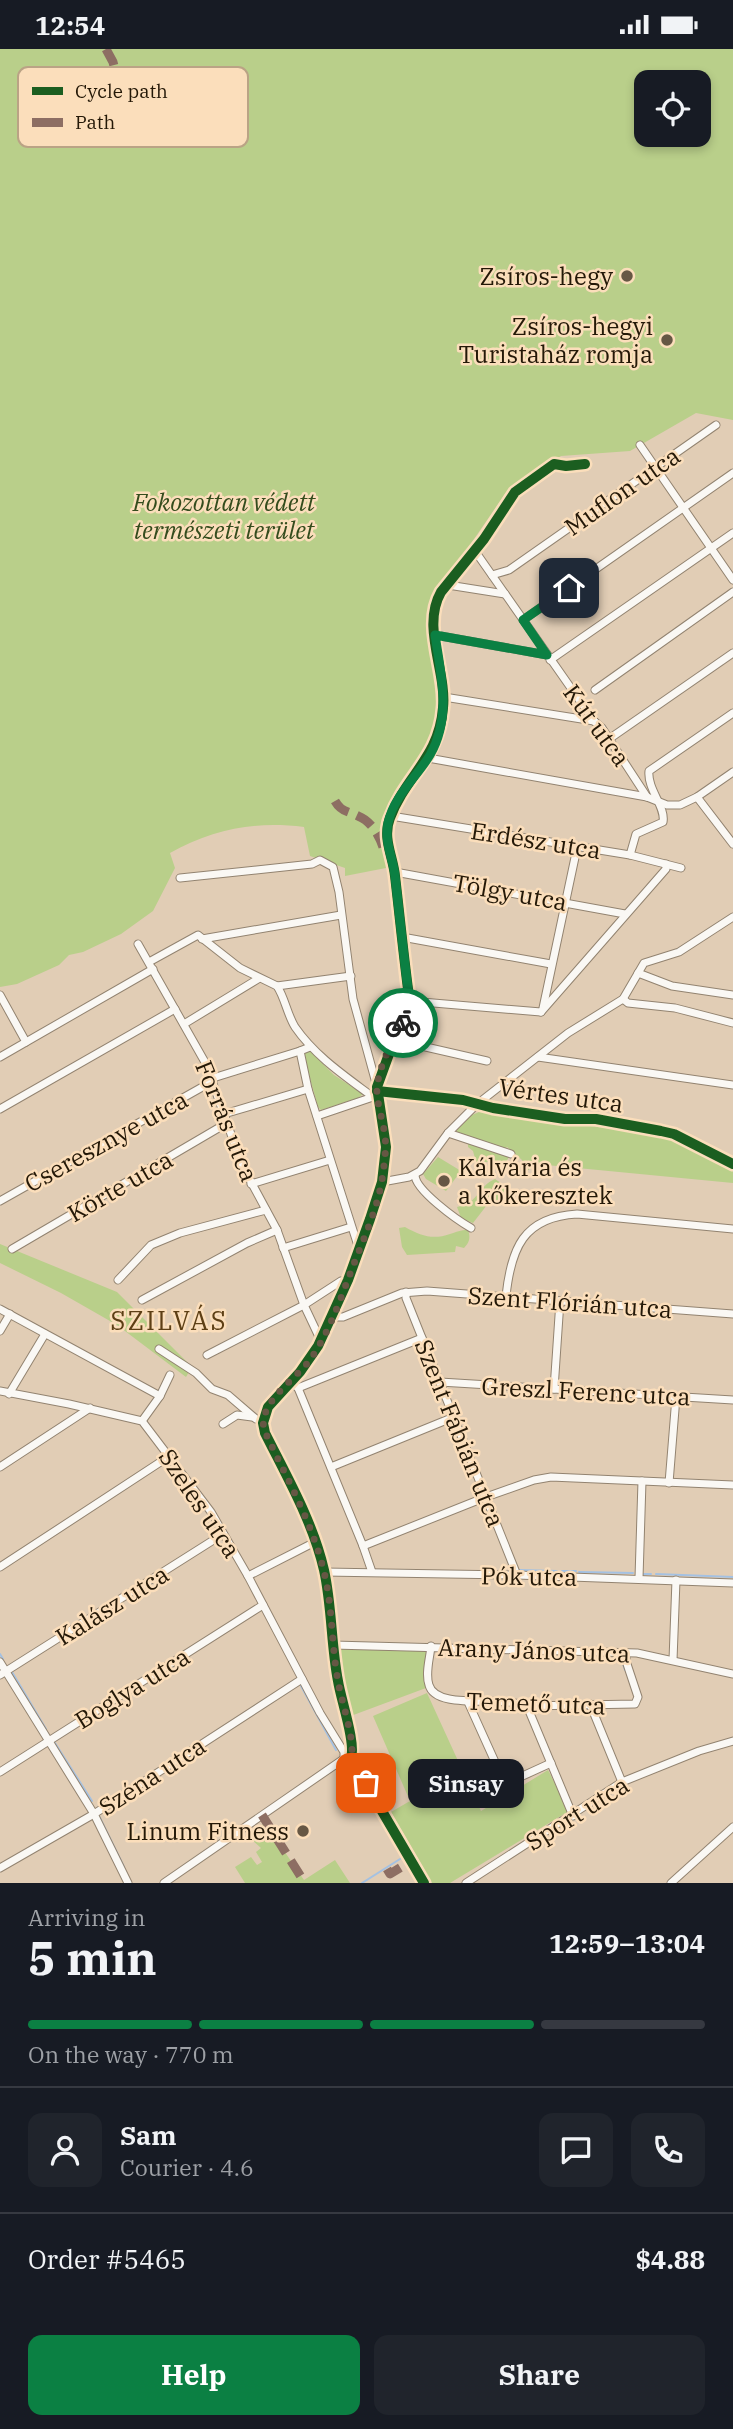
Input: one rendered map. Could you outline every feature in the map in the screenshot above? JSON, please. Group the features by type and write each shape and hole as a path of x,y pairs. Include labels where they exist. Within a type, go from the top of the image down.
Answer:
{"street":[{"name":"Muflon utca","path":"492,575 509,570 716,425"},
{"path":"640,445 733,580"},
{"path":"376,1093 384,1062 408,1015 410,1000 395,872 387,843 387,827 408,783 428,758 440,728 444,697 435,635 435,607 439,595 477,548 516,491 554,464 585,464"},
{"path":"523,620 733,473"},
{"path":"435,635 549,658 733,533"},
{"name":"Kút utca","path":"477,548 492,575 647,797"},
{"path":"448,585 505,594"},
{"path":"595,690 733,592"},
{"path":"609,739 733,653"},
{"path":"444,697 594,721"},
{"path":"630,855 636,834 663,822 664,814 656,800 649,771 733,713"},
{"path":"428,758 647,797 674,806 697,797 733,772"},
{"path":"697,797 732,840"},
{"name":"Erdész utca","path":"391,816 630,855 681,868"},
{"path":"541,1011 577,848"},
{"path":"180,878 320,860 333,867 354,999 386,1144 382,1182 348,1280 321,1341 308,1362 271,1402 261,1425"},
{"path":"541,1011 666,869 666,865"},
{"name":"Tölgy utca","path":"395,872 625,914"},
{"path":"0,1057 200,937 341,915"},
{"path":"382,1182 413,1175 422,1169 447,1133 476,1105 568,1033 623,999 649,960 679,952 731,921"},
{"path":"200,937 258,979 277,986 351,976"},
{"path":"402,937 551,964"},
{"name":"Forrás utca","path":"138,944 213,1080 251,1184 277,1230 304,1305 321,1341"},
{"path":"638,973 672,986 733,995"},
{"path":"184,1024 258,979"},
{"path":"277,986 293,1024 310,1047 376,1093"},
{"path":"0,995 26,1042"},
{"path":"623,999 628,1003 675,1008 733,1023"},
{"path":"410,1000 541,1011"},
{"path":"0,1109 175,1009"},
{"path":"396,1035 417,1045 487,1061"},
{"name":"Cseresznye utca","path":"0,1201 213,1080 310,1047"},
{"path":"300,1051 308,1089 359,1249"},
{"path":"538,1056 733,1085"},
{"name":"Körte utca","path":"12,1249 226,1119 308,1089"},
{"path":"317,1117 376,1093"},
{"name":"Vértes utca","path":"376,1093 463,1100 476,1105 565,1119 596,1119 661,1131 674,1134 733,1164"},
{"path":"447,1133 511,1154"},
{"path":"251,1184 330,1160"},
{"path":"413,1175 415,1182 422,1189 458,1221 471,1228"},
{"path":"118,1280 151,1245 193,1229 266,1210"},
{"path":"506,1296 509,1268 516,1248 526,1236 552,1217 577,1214 733,1229"},
{"path":"283,1248 351,1227"},
{"path":"142,1300 247,1243 277,1230"},
{"path":"207,1355 304,1305 338,1282 348,1280"},
{"path":"331,1317 343,1317 406,1292"},
{"name":"Szent Flórián utca","path":"406,1292 506,1296 733,1314"},
{"name":"Szent Fábián utca","path":"406,1292 406,1298 517,1574"},
{"path":"554,1389 560,1301"},
{"path":"0,1309 160,1396"},
{"path":"0,1331 10,1314"},
{"path":"9,1394 45,1334"},
{"path":"298,1388 422,1338"},
{"path":"159,1349 196,1373 212,1389 228,1395 261,1425 301,1506 324,1571 338,1680 351,1739 347,1755 164,1883"},
{"path":"0,1391 142,1421 160,1396 170,1375"},
{"path":"291,1382 298,1388 372,1572"},
{"name":"Greszl Ferenc utca","path":"440,1382 733,1400"},
{"path":"669,1482 676,1397"},
{"path":"0,1467 90,1408"},
{"path":"223,1424 237,1415 261,1425"},
{"path":"331,1467 454,1417"},
{"name":"Szeles utca","path":"142,1421 209,1509 302,1679 424,1883"},
{"path":"0,1567 168,1457"},
{"path":"363,1546 486,1497 534,1480 551,1477 733,1485"},
{"path":"639,1578 642,1481"},
{"name":"Kalász utca","path":"3,1673 223,1534"},
{"path":"248,1576 315,1542"},
{"name":"Pók utca","path":"324,1571 517,1574 733,1583"},
{"path":"673,1660 676,1580"},
{"name":"Boglya utca","path":"0,1772 263,1605"},
{"name":"Arany János utca","path":"333,1644 626,1653 652,1655 733,1674"},
{"name":"Temető utca","path":"431,1646 428,1683 432,1692 442,1699 468,1702 489,1700 527,1706 635,1704 638,1697 626,1661 626,1653"},
{"path":"0,1662 3,1673 50,1740 94,1814 128,1883"},
{"name":"Széna utca","path":"0,1868 94,1814 302,1679"},
{"path":"468,1702 505,1784 551,1763"},
{"path":"590,1704 622,1782"},
{"path":"527,1706 573,1816"},
{"name":"Sport utca","path":"466,1883 622,1782 699,1751 733,1741"},
{"path":"671,1883 733,1827"},
{"path":"683,1873 687,1883"},
{"path":"483,1874 489,1883"}],"green space":[{"name":"Fokozottan védett természeti terület","path":"0,49 733,49 733,420 696,413 630,451 561,456 505,494 428,606 439,704 432,746 406,782 389,816 391,867 345,876 345,868 310,856 304,827 251,826 202,838 170,853 175,868 153,911 121,934 83,952 69,955 59,965 17,984 0,987"},
{"path":"308,1051 334,1075 363,1094 321,1110 303,1054"},
{"path":"479,1112 676,1139 721,1166 733,1167 733,1183 536,1164 527,1171 522,1160 507,1147 505,1149 457,1133 472,1115"},
{"path":"468,1143 509,1157 500,1172 489,1161 481,1164 476,1162"},
{"path":"438,1157 461,1171 446,1191 426,1179 423,1174"},
{"path":"495,1179 510,1189 512,1194 487,1205 473,1223 461,1218 457,1207 470,1202"},
{"path":"405,1227 433,1237 468,1230 469,1240 464,1248 456,1246 455,1252 407,1255 402,1247 399,1228"},
{"path":"0,1244 117,1292 192,1367 186,1377 117,1325 0,1263"},
{"path":"337,1649 424,1649 427,1652 426,1688 348,1717"},
{"path":"427,1693 481,1811 548,1770 569,1811 450,1883 432,1883 391,1812 410,1801 373,1716"},
{"path":"265,1823 304,1880 335,1860 350,1883 245,1883 235,1867 251,1857 257,1865 262,1862 256,1852 261,1848 251,1839 254,1837 251,1833"}],"waterway":[{"path":"519,1570 557,1571"},
{"path":"562,1571 576,1571"},
{"path":"579,1572 633,1573"},
{"path":"643,1574 651,1574"},
{"path":"656,1574 733,1577"},
{"path":"0,1654 3,1659"},
{"path":"621,1658 625,1670"},
{"path":"12,1672 46,1729"},
{"path":"301,1686 336,1750"},
{"path":"55,1743 92,1801"},
{"path":"99,1816 124,1867"},
{"path":"362,1883 400,1859"}],"marked path":[{"path":"106,49 114,67"},
{"path":"335,801 342,809 363,818 371,825 383,847"},
{"path":"262,1815 303,1880"},
{"path":"387,1869 390,1874 411,1861"}],"cycle path":[{"path":"424,1883 351,1758 352,1742 336,1667 324,1570 306,1517 265,1433 263,1423 268,1407 300,1372 318,1346 348,1280 382,1182 386,1147 377,1087 393,1043 409,1013 410,1004 395,876 387,833 397,803 429,753 440,725 443,694 434,635 436,606 441,592 484,539 515,492 554,464 585,464"},
{"path":"377,1091 463,1100 493,1108 565,1119 596,1119 661,1131 674,1134 733,1164"}],"way so far":[{"path":"366,1783 351,1758 351,1739 335,1666 324,1571 301,1506 262,1423 271,1402 300,1372 318,1346 348,1280 370,1219 382,1182 386,1144 377,1087 384,1062 403,1023"}],"place":[{"name":"Zsíros-hegy","path":"627,276"},
{"name":"Zsíros-hegyi Turistaház romja","path":"667,340"},
{"name":"Kálvária és a kőkeresztek","path":"444,1181"},
{"name":"Sinsay","path":"366,1783"},
{"name":"Linum Fitness","path":"303,1831"}],"district":[{"name":"SZILVÁS","path":"169,1320"}],"route":[{"path":"403,1023 410,1004 395,872 387,843 387,827 405,788 429,755 440,728 444,687 435,635 547,655 523,620 569,588"}]}
